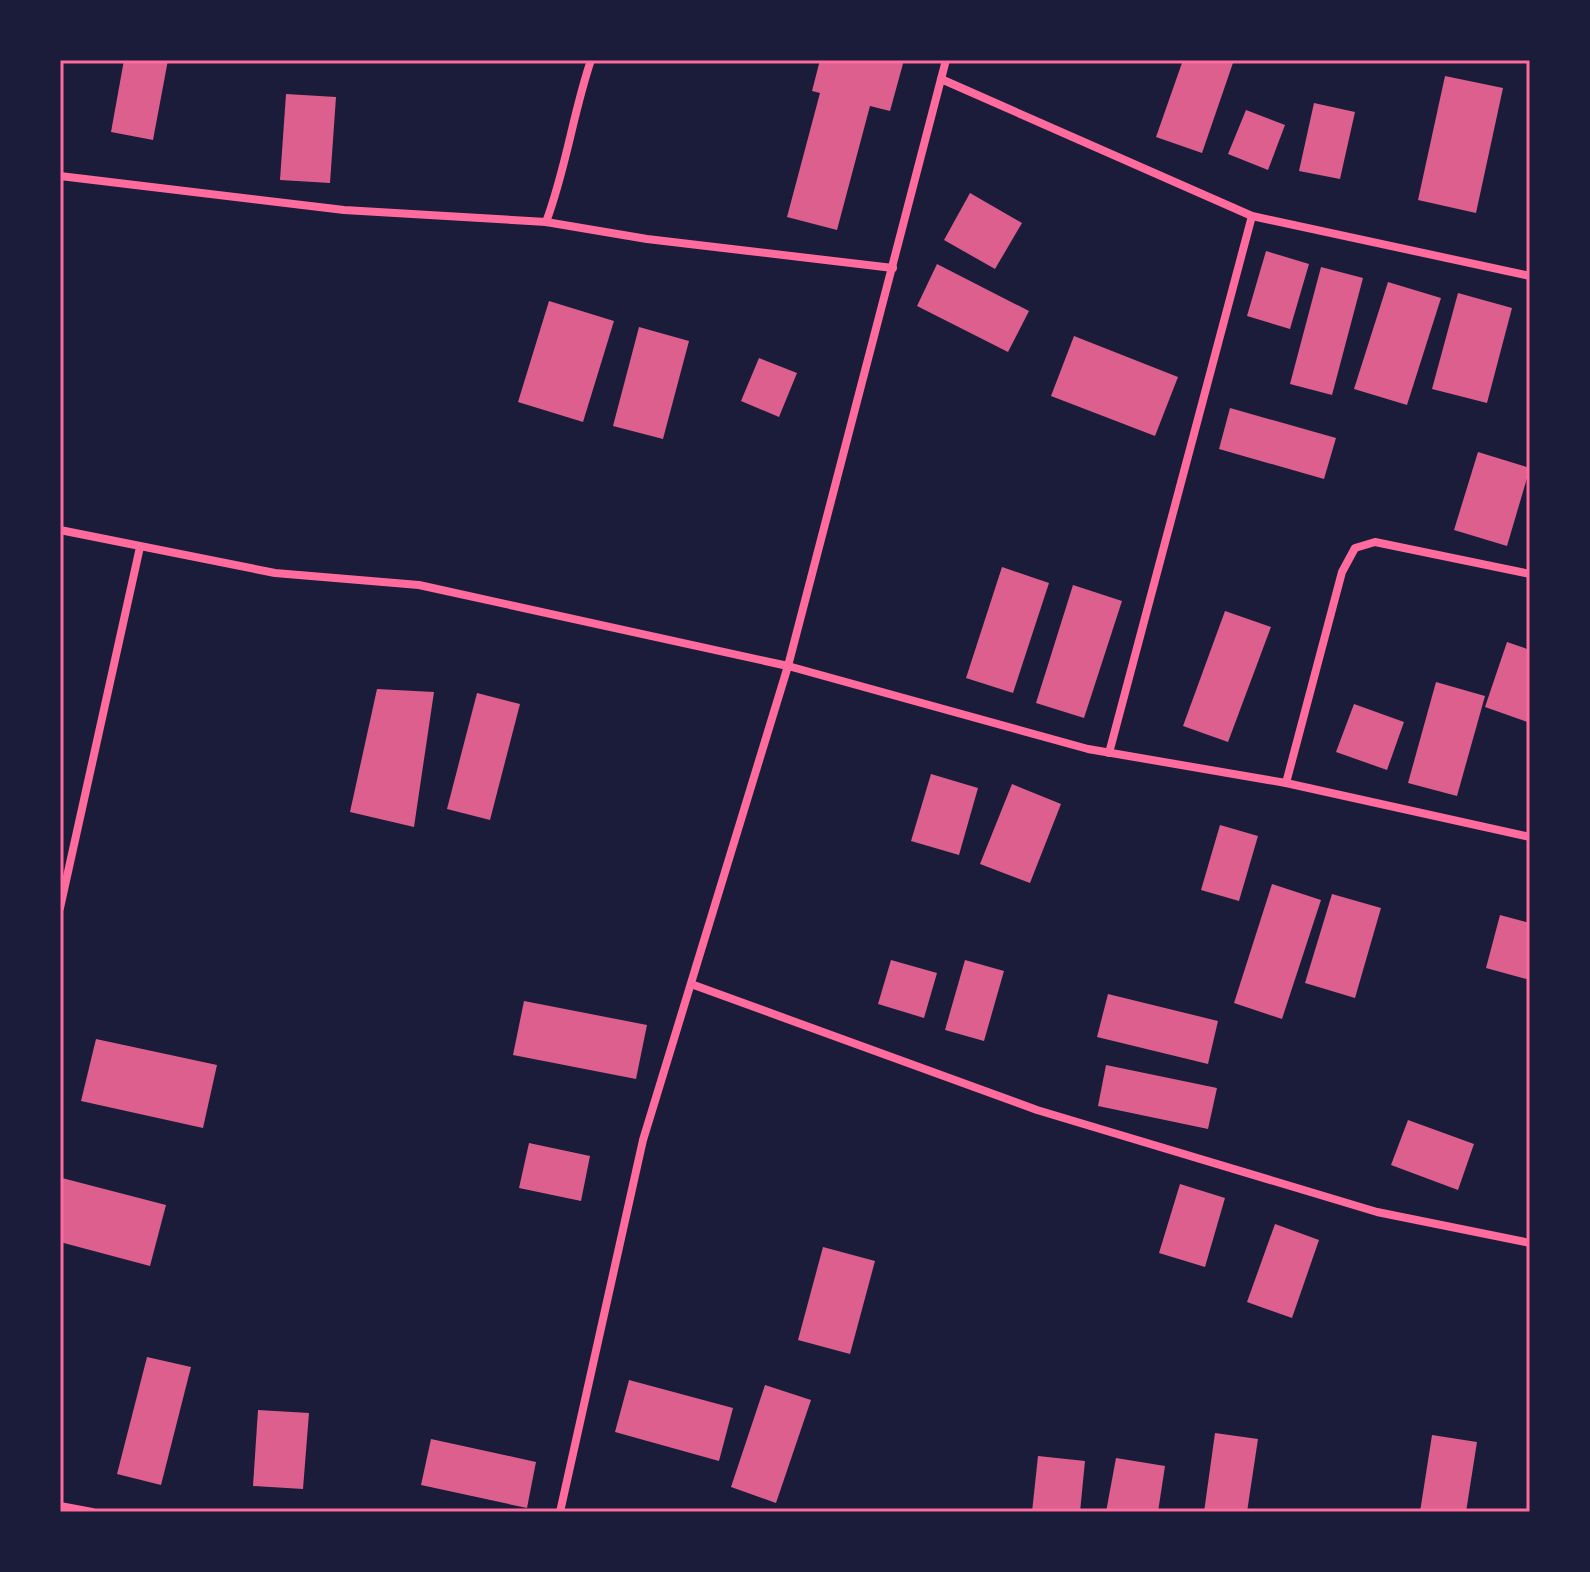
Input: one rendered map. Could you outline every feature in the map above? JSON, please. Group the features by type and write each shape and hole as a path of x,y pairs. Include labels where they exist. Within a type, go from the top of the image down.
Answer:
{"street":[{"path":"546,222 559,188 580,93 591,60"},
{"path":"560,1512 643,1140 788,666 826,508 893,268 946,60"},
{"path":"941,79 1252,216 1530,276"},
{"path":"60,176 344,210 546,222 647,239 893,268"},
{"path":"1109,753 1252,216"},
{"path":"60,530 275,573 419,585 788,666 1109,753 1286,783 1530,837"},
{"path":"1286,783 1342,572 1355,548 1375,542 1530,574"},
{"path":"60,908 140,547"},
{"path":"691,984 1037,1110 1377,1212 1530,1243"},
{"path":"60,1506 92,1512"}],"building":[{"path":"124,60 168,60 153,140 111,132"},
{"path":"820,60 904,60 890,111 870,106 837,230 787,217 820,93 812,91"},
{"path":"1183,60 1234,60 1202,153 1156,137"},
{"path":"1445,76 1503,88 1476,213 1418,200"},
{"path":"286,94 336,97 330,183 280,180"},
{"path":"1314,103 1355,112 1340,179 1299,171"},
{"path":"1246,110 1285,125 1268,170 1228,154"},
{"path":"970,193 1022,223 995,269 944,240"},
{"path":"1266,251 1309,264 1290,329 1247,316"},
{"path":"937,264 1029,311 1008,352 917,306"},
{"path":"1321,267 1363,278 1332,395 1290,384"},
{"path":"1388,282 1441,298 1407,405 1354,389"},
{"path":"1458,293 1512,308 1487,403 1432,389"},
{"path":"549,301 614,321 583,422 518,402"},
{"path":"639,327 689,341 663,439 613,426"},
{"path":"1074,336 1178,377 1155,436 1051,396"},
{"path":"759,358 797,373 779,417 741,401"},
{"path":"1230,408 1336,438 1324,479 1219,449"},
{"path":"1478,452 1530,468 1507,546 1454,530"},
{"path":"1002,567 1049,583 1013,693 966,678"},
{"path":"1073,585 1122,601 1084,718 1036,703"},
{"path":"1225,611 1271,627 1228,742 1183,726"},
{"path":"1507,642 1530,650 1530,723 1485,707"},
{"path":"1436,682 1485,696 1457,796 1408,783"},
{"path":"377,689 434,692 414,827 350,812"},
{"path":"477,693 520,704 490,820 447,809"},
{"path":"1354,704 1404,722 1387,770 1336,752"},
{"path":"931,774 978,788 959,855 911,841"},
{"path":"1012,784 1061,804 1030,883 980,864"},
{"path":"1220,825 1258,836 1239,901 1201,890"},
{"path":"1272,884 1321,900 1282,1019 1234,1003"},
{"path":"1332,894 1381,908 1355,998 1305,983"},
{"path":"1500,915 1530,923 1530,980 1486,968"},
{"path":"891,960 937,973 924,1018 878,1004"},
{"path":"965,960 1004,971 984,1041 945,1030"},
{"path":"1108,994 1218,1021 1208,1064 1097,1037"},
{"path":"524,1001 647,1025 636,1079 513,1055"},
{"path":"96,1039 217,1065 203,1128 81,1101"},
{"path":"1106,1065 1217,1088 1208,1129 1098,1106"},
{"path":"1408,1120 1474,1144 1458,1190 1391,1165"},
{"path":"529,1143 590,1156 581,1201 519,1188"},
{"path":"62,1178 166,1205 150,1266 60,1242"},
{"path":"1180,1184 1225,1198 1205,1267 1159,1253"},
{"path":"1275,1224 1319,1240 1292,1318 1247,1302"},
{"path":"823,1247 875,1261 850,1354 798,1340"},
{"path":"147,1357 191,1367 161,1485 117,1474"},
{"path":"629,1380 733,1408 719,1461 615,1432"},
{"path":"765,1385 811,1400 776,1503 731,1487"},
{"path":"258,1410 309,1413 303,1489 253,1486"},
{"path":"1215,1433 1258,1439 1247,1512 1204,1512"},
{"path":"1432,1435 1477,1442 1466,1512 1420,1512"},
{"path":"431,1439 536,1462 527,1508 421,1485"},
{"path":"1038,1456 1085,1461 1080,1512 1032,1512"},
{"path":"1116,1458 1165,1466 1158,1512 1106,1512"}]}
